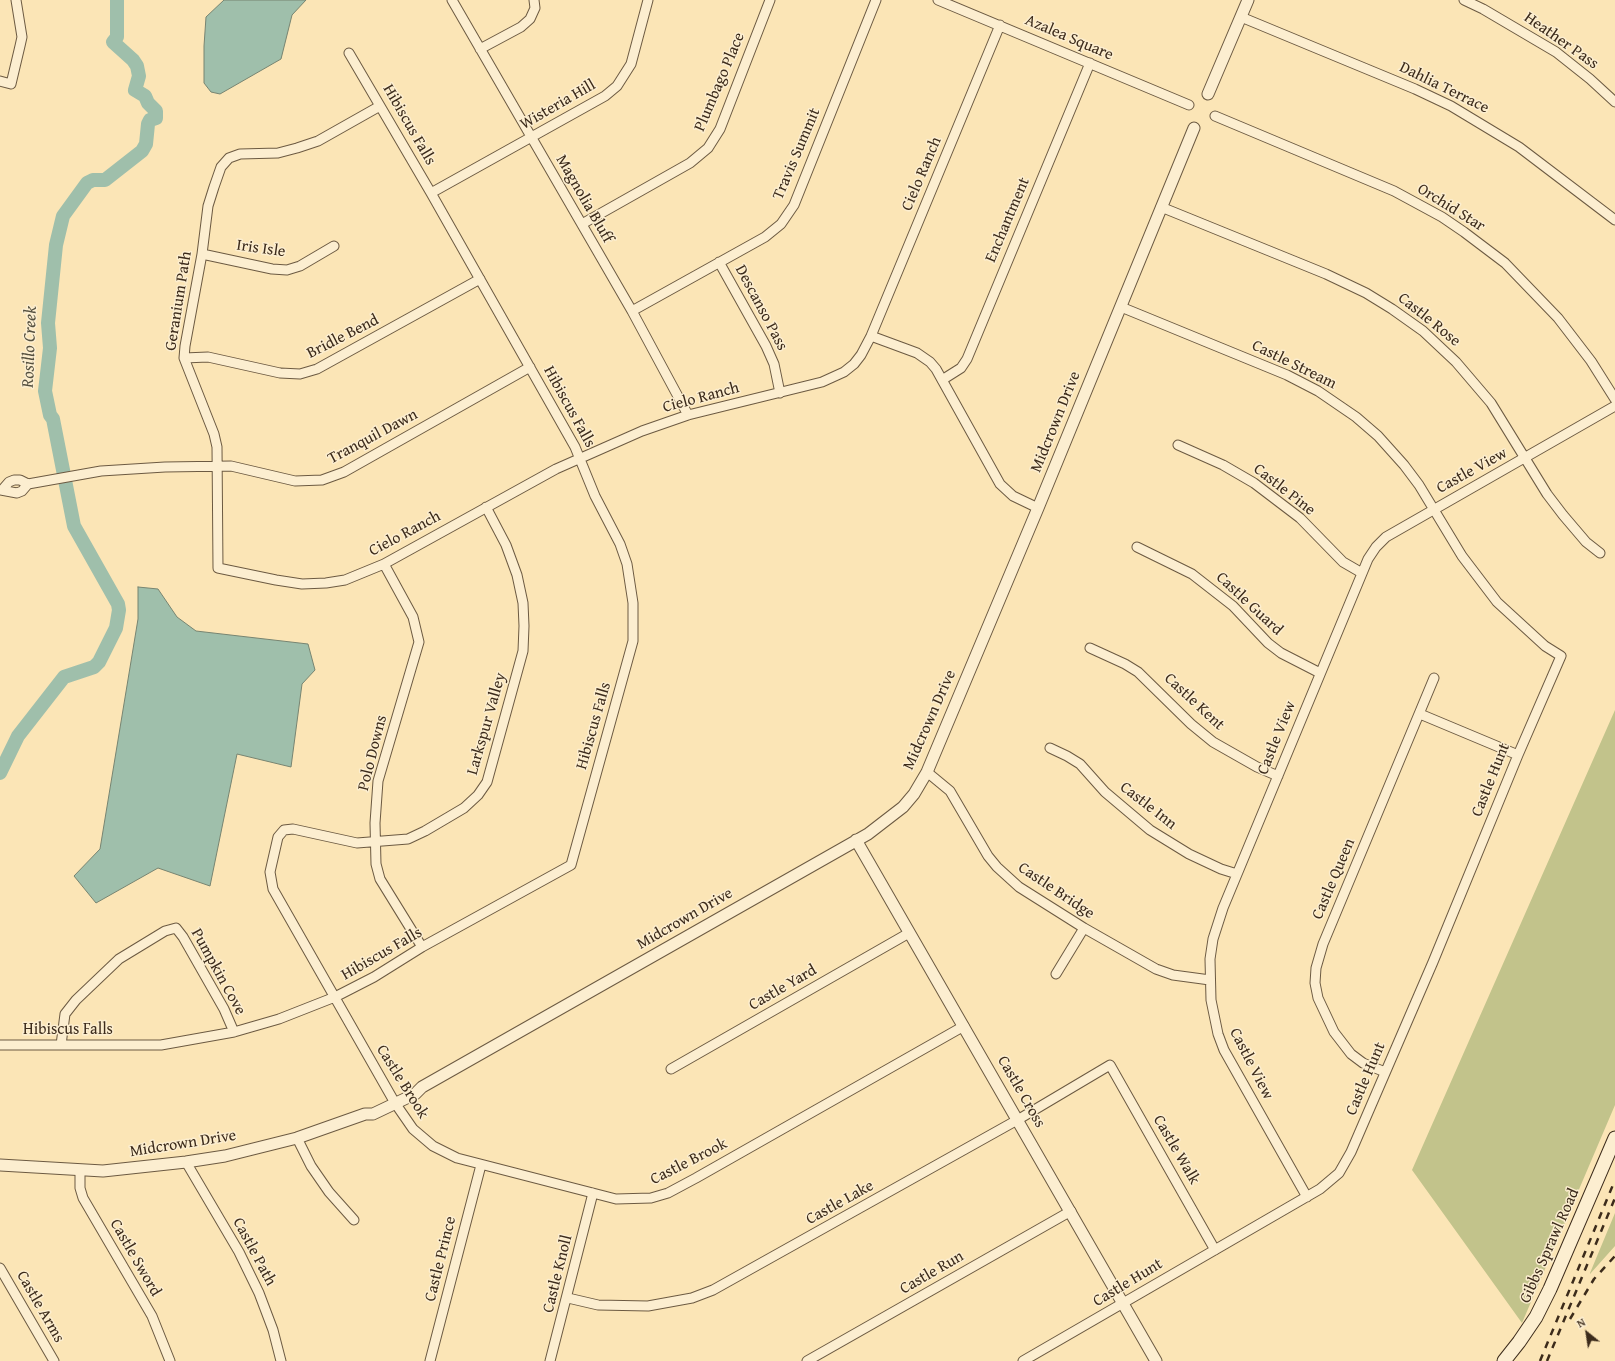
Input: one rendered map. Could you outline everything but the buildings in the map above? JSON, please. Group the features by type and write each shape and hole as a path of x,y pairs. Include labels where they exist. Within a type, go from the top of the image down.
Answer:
{"main road":[{"name":"Gibbs Sprawl Road","path":"1504,1361 1519,1342 1536,1316 1550,1289 1615,1138"}],"street":[{"path":"0,82 11,84 22,37 16,0"},
{"name":"Magnolia Bluff","path":"452,0 632,311 688,415"},
{"path":"480,49 521,27 530,19 535,8 534,0"},
{"name":"Wisteria Hill","path":"431,193 605,96 617,86 631,64 648,0"},
{"name":"Plumbago Place","path":"582,224 690,164 708,148 720,129 770,0"},
{"name":"Travis Summit","path":"632,311 765,237 781,224 794,206 876,0"},
{"name":"Azalea Square","path":"938,0 1189,106"},
{"path":"1208,94 1248,0"},
{"name":"Heather Pass","path":"1464,0 1483,9 1556,52 1590,79 1615,102"},
{"path":"1483,9 1488,0"},
{"name":"Dahlia Terrace","path":"1241,17 1415,88 1451,106 1519,147 1615,220"},
{"name":"Cielo Ranch","path":"218,568 302,584 326,583 345,580 384,564 556,469 642,431 688,415 822,382 844,372 854,364 861,355 871,336 1000,25"},
{"name":"Hibiscus Falls","path":"0,1045 161,1045 234,1032 279,1019 335,997 374,977 422,948 571,864 632,641 632,586 627,564 617,538 591,487 580,458 431,193 349,53"},
{"name":"Enchantment","path":"942,380 961,368 966,359 1090,63"},
{"name":"Geranium Path","path":"218,568 217,447 214,434 184,358 202,254 208,206 221,167 229,158 240,154 278,153 318,141 380,106"},
{"name":"Orchid Star","path":"1215,116 1394,191 1442,217 1464,232 1505,263 1558,318 1591,361 1615,399"},
{"name":"Midcrown Drive","path":"0,1165 80,1170 111,1170 186,1162 224,1156 297,1138 365,1114 373,1114 394,1101 415,1094 422,1087 856,840 903,807 914,794 927,772 1038,508 1194,128"},
{"name":"Castle Rose","path":"1161,207 1326,274 1366,293 1392,308 1423,331 1465,371 1491,403 1563,515 1586,542 1600,553"},
{"name":"Iris Isle","path":"202,254 272,269 287,270 300,266 334,246"},
{"name":"Descanso Pass","path":"719,262 766,346 774,364 780,393"},
{"name":"Bridle Bend","path":"184,358 208,358 280,373 300,374 318,370 480,279"},
{"name":"Castle Stream","path":"1121,307 1287,375 1333,400 1356,417 1378,436 1404,465 1435,510 1462,556 1497,602 1545,646 1561,656"},
{"path":"871,336 925,358 936,369 1000,484 1013,496 1038,508"},
{"name":"Tranquil Dawn","path":"28,484 22,491 17,493 2,490 8,482 14,480 20,480 28,484 101,470 217,466 231,466 295,481 322,480 344,472 530,367"},
{"name":"Castle View","path":"1307,1197 1224,1050 1213,1017 1210,980 1213,939 1219,919 1362,573 1376,546 1383,540 1526,459 1615,406"},
{"name":"Castle Pine","path":"1178,445 1223,465 1254,483 1300,518 1343,562 1362,573"},
{"name":"Larkspur Valley","path":"284,830 293,829 357,843 408,839 425,831 464,808 478,795 484,786 494,762 523,651 524,626 523,603 517,575 506,545 486,507"},
{"name":"Castle Guard","path":"1137,547 1192,574 1233,606 1268,643 1281,653 1320,673"},
{"name":"Polo Downs","path":"384,564 413,617 419,642 378,781 375,841 376,864 380,879 422,948"},
{"name":"Castle Kent","path":"1090,648 1125,664 1138,672 1191,724 1213,742 1250,764 1278,776"},
{"name":"Castle Hunt","path":"1023,1361 1330,1183 1348,1160 1433,962 1518,755 1561,656"},
{"name":"Castle Queen","path":"1385,1072 1363,1063 1351,1054 1334,1032 1318,998 1315,983 1316,968 1323,944 1434,678"},
{"path":"1420,714 1518,755"},
{"name":"Castle Inn","path":"1050,748 1080,764 1105,792 1150,830 1189,854 1221,870 1237,874"},
{"name":"Castle Bridge","path":"927,772 950,791 988,856 1009,880 1084,928 1156,969 1173,975 1210,980"},
{"name":"Castle Brook","path":"284,830 278,837 270,872 273,889 394,1101 413,1129 433,1146 448,1155 481,1165 616,1199 634,1200 650,1198 668,1193 964,1026"},
{"name":"Castle Cross","path":"856,840 1156,1361"},
{"name":"Pumpkin Cove","path":"61,1045 65,1014 76,1000 119,959 165,931 176,928 183,937 224,1009 234,1032"},
{"path":"1056,974 1084,928"},
{"name":"Castle Yard","path":"671,1068 909,933"},
{"name":"Castle Lake","path":"568,1298 598,1305 648,1306 692,1298 713,1290 1018,1119 1110,1065"},
{"name":"Castle Walk","path":"1110,1065 1215,1250"},
{"path":"297,1138 311,1166 329,1192 354,1220"},
{"name":"Castle Path","path":"186,1162 239,1252 259,1293 273,1330 281,1361"},
{"name":"Castle Prince","path":"430,1361 481,1165"},
{"name":"Castle Sword","path":"80,1170 80,1188 83,1198 152,1316 170,1361"},
{"name":"Castle Knoll","path":"550,1361 568,1298 593,1193"},
{"name":"Castle Run","path":"807,1361 1071,1211"},
{"name":"Castle Arms","path":"0,1268 54,1361"}],"green space":[{"path":"1615,710 1615,1105 1522,1323 1412,1170"},
{"path":"1615,1213 1615,1246 1590,1274 1590,1273"}],"shaded area":[{"path":"224,0 306,0 292,15 281,59 220,94 211,92 204,83 204,46 206,17"},
{"path":"138,587 158,589 177,617 196,631 308,644 315,670 302,684 291,767 237,754 210,886 158,868 96,903 74,876 100,849 138,619"}],"waterway":[{"name":"Rosillo Creek","path":"0,773 18,736 64,677 94,667 99,662 116,628 119,610 118,604 74,526 53,419 50,415 45,391 50,348 48,323 56,245 63,216 87,183 93,180 105,180 142,151 146,144 148,124 150,120 156,118 156,111 148,103 145,96 135,90 139,76 137,66 133,60 113,42 117,37 117,0"}],"railway":[{"path":"1540,1361 1615,1180"},
{"path":"1547,1361 1615,1198"},
{"path":"1570,1319 1594,1279 1615,1256"}]}
